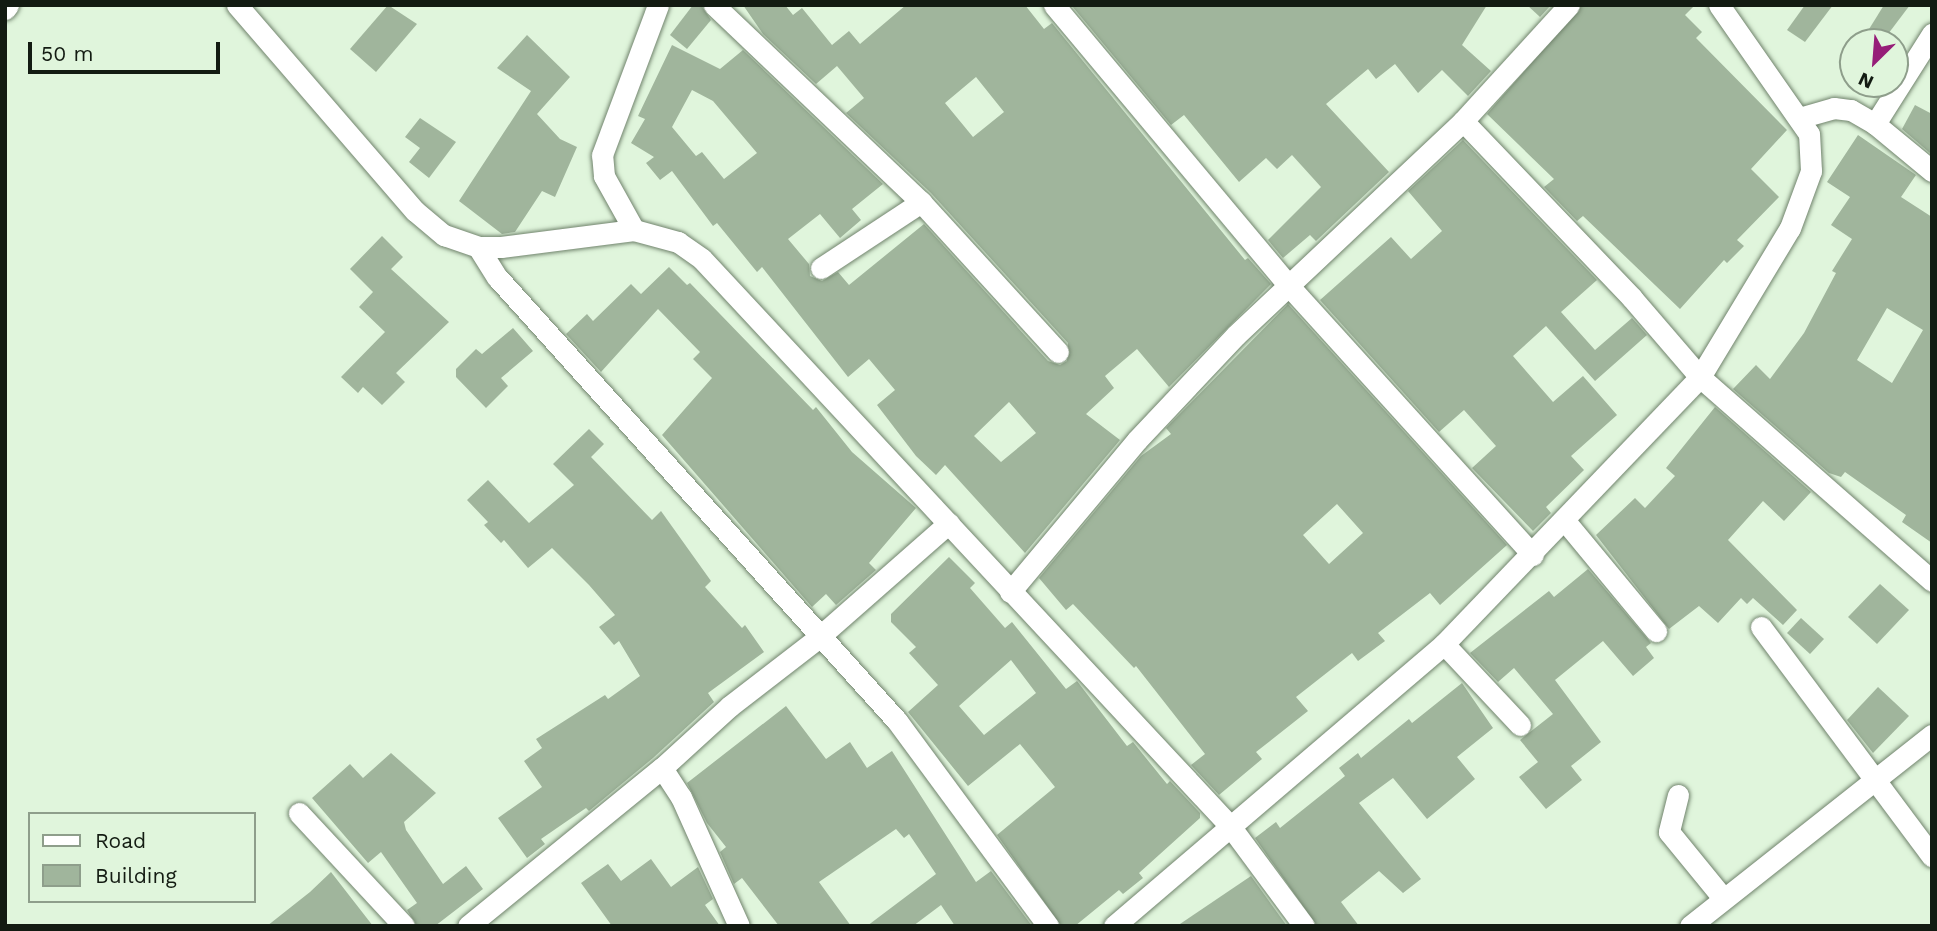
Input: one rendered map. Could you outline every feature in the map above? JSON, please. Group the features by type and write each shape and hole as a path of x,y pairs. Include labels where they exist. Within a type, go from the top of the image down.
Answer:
{"street":[{"path":"237,5 415,211 443,235 478,247 500,247 634,230 678,242 702,259 1230,826 1304,926"},
{"path":"634,230 604,176 602,155 658,5"},
{"path":"714,5 921,202 1058,352"},
{"path":"1054,5 1289,286 1533,555"},
{"path":"1010,592 1137,440 1289,286 1463,121 1569,5"},
{"path":"1114,926 1444,644 1533,555 1700,377 1804,199 1812,153 1799,118 1719,5"},
{"path":"1875,124 1932,34"},
{"path":"1799,118 1843,109 1875,124 1932,171"},
{"path":"1463,121 1632,298 1700,377 1930,575"},
{"path":"821,268 921,202"},
{"path":"478,247 497,277 823,644 897,721 1048,926"},
{"path":"1565,521 1656,631"},
{"path":"468,926 666,773 730,706 823,644 951,526"},
{"path":"1761,627 1873,781 1932,856"},
{"path":"1444,644 1520,725"},
{"path":"1690,926 1932,735"},
{"path":"666,773 681,797 739,926"},
{"path":"1678,795 1669,832 1723,898"},
{"path":"299,813 404,926"}],"building":[{"path":"388,5 417,24 376,72 350,49"},
{"path":"693,5 701,5 711,20 687,49 670,35"},
{"path":"743,5 785,5 793,15 802,8 832,45 849,31 860,44 906,5 1025,5 1044,29 1052,23 1245,260 1248,258 1271,284 1169,387 1137,349 1105,376 1114,388 1086,414 1120,440 1025,553 945,465 936,475 916,456 877,405 895,390 869,359 848,377 762,267 757,272 717,223 713,226 672,171 660,180 646,163 654,157 631,143 645,119 638,116 672,45 720,69 743,50 883,184 852,209 861,220 840,238 820,214 788,239 809,264 810,276 822,281 838,272 849,285 924,224 1048,361 1060,365 1067,361 1068,343 931,193 846,113 864,98 837,66 816,84 763,34","holes":["976,77 1004,112 973,137 945,103","692,90 713,101 757,153 724,179 702,152 696,156 672,127","1009,402 1036,433 1001,462 974,436"]},
{"path":"1487,5 1462,45 1491,71 1468,96 1442,70 1418,93 1395,64 1376,79 1368,69 1326,104 1389,172 1316,241 1310,235 1283,258 1268,240 1321,187 1292,155 1277,169 1266,158 1239,182 1184,115 1171,125 1072,6"},
{"path":"1527,5 1551,5 1540,17"},
{"path":"1582,5 1695,5 1685,15 1702,32 1696,38 1787,130 1751,169 1779,197 1737,240 1744,246 1727,263 1724,260 1680,309 1583,216 1577,221 1544,187 1554,179 1487,114"},
{"path":"1805,5 1833,5 1805,42 1787,30"},
{"path":"1884,5 1910,5 1893,28 1870,28"},
{"path":"527,35 570,77 537,114 560,139 577,147 555,197 542,191 515,232 502,234 459,201 531,91 497,68"},
{"path":"1915,105 1932,114 1930,153 1902,129"},
{"path":"420,118 456,142 429,178 409,162 420,148 405,137"},
{"path":"1858,135 1916,175 1901,197 1932,217 1932,543 1902,522 1906,515 1845,472 1841,477 1829,473 1733,389 1756,365 1770,379 1804,333 1836,273 1832,271 1852,239 1831,225 1850,197 1827,182","holes":["1887,308 1923,330 1892,383 1857,360"]},
{"path":"1463,140 1597,280 1561,312 1595,350 1632,318 1647,335 1595,381 1546,326 1513,356 1553,402 1583,376 1617,415 1571,456 1584,470 1546,507 1551,513 1533,531 1472,468 1496,446 1464,410 1439,432 1320,300 1391,237 1411,259 1442,231 1408,191"},
{"path":"382,236 403,257 391,269 449,322 396,373 405,382 382,405 363,387 358,393 341,377 385,332 359,307 373,292 350,269"},
{"path":"669,267 687,285 690,283 813,410 816,407 852,452 916,508 869,563 876,570 836,605 826,594 812,607 662,435 712,378 693,359 700,352 658,309 601,372 566,334 587,314 593,321 631,284 641,294"},
{"path":"1288,304 1507,545 1440,605 1430,593 1378,633 1385,641 1358,661 1352,653 1296,697 1308,711 1256,752 1262,759 1219,795 1191,765 1205,754 1136,666 1134,668 1073,604 1066,610 1039,578 1141,456 1171,434 1166,428","holes":["1337,504 1363,533 1329,564 1303,535"]},
{"path":"513,328 533,351 501,378 508,386 486,408 456,377 456,369 476,349 482,354"},
{"path":"1715,407 1811,492 1784,521 1763,501 1728,540 1797,610 1783,625 1753,598 1747,604 1741,598 1718,623 1699,606 1669,629 1596,535 1635,498 1645,508 1675,476 1666,468"},
{"path":"589,429 604,444 591,457 652,520 661,511 711,581 705,587 742,628 745,625 764,652 708,693 714,702 653,758 589,811 586,808 541,839 545,844 527,858 498,818 542,787 524,761 542,748 536,739 605,695 608,699 640,676 619,641 614,645 599,627 615,615 589,585 552,548 528,568 504,540 501,543 484,525 488,522 467,500 488,480 529,523 574,485 553,464"},
{"path":"949,557 975,583 970,588 1005,628 1012,622 1066,689 1077,681 1127,746 1133,742 1167,784 1170,781 1200,813 1200,818 1139,873 1143,878 1123,894 1119,890 1075,926 1061,926 997,835 1055,787 1020,744 968,786 908,712 938,685 909,653 916,647 891,622 891,614","holes":["1011,660 1036,693 984,735 959,706"]},
{"path":"1588,569 1651,643 1646,647 1654,658 1633,676 1603,641 1555,680 1601,742 1571,766 1582,780 1546,809 1519,777 1538,762 1520,740 1553,714 1514,668 1498,682 1470,653 1549,591 1554,597"},
{"path":"1880,584 1909,610 1877,644 1848,617"},
{"path":"1801,618 1824,639 1810,654 1787,633"},
{"path":"1462,683 1493,728 1457,757 1475,779 1427,819 1393,778 1359,803 1421,879 1403,893 1379,871 1341,902 1359,926 1317,926 1255,838 1276,822 1280,828 1345,776 1339,768 1358,753 1361,758 1409,719 1412,723"},
{"path":"1878,687 1909,716 1873,753 1847,720"},
{"path":"786,706 826,759 850,742 867,768 892,751 976,882 991,871 1032,926 955,926 941,905 913,926 867,926 936,874 909,834 904,838 896,829 819,882 851,926 779,926 742,878 734,884 720,852 726,847 707,823 687,783"},
{"path":"391,753 436,793 404,822 406,830 443,884 466,866 483,889 435,926 417,926 407,910 417,903 381,852 368,863 312,798 350,764 363,778"},
{"path":"651,859 671,887 698,867 713,899 705,905 720,926 612,926 581,883 608,864 621,881"},
{"path":"331,872 373,926 267,926 310,892"},
{"path":"1251,876 1287,926 1177,926"}]}
